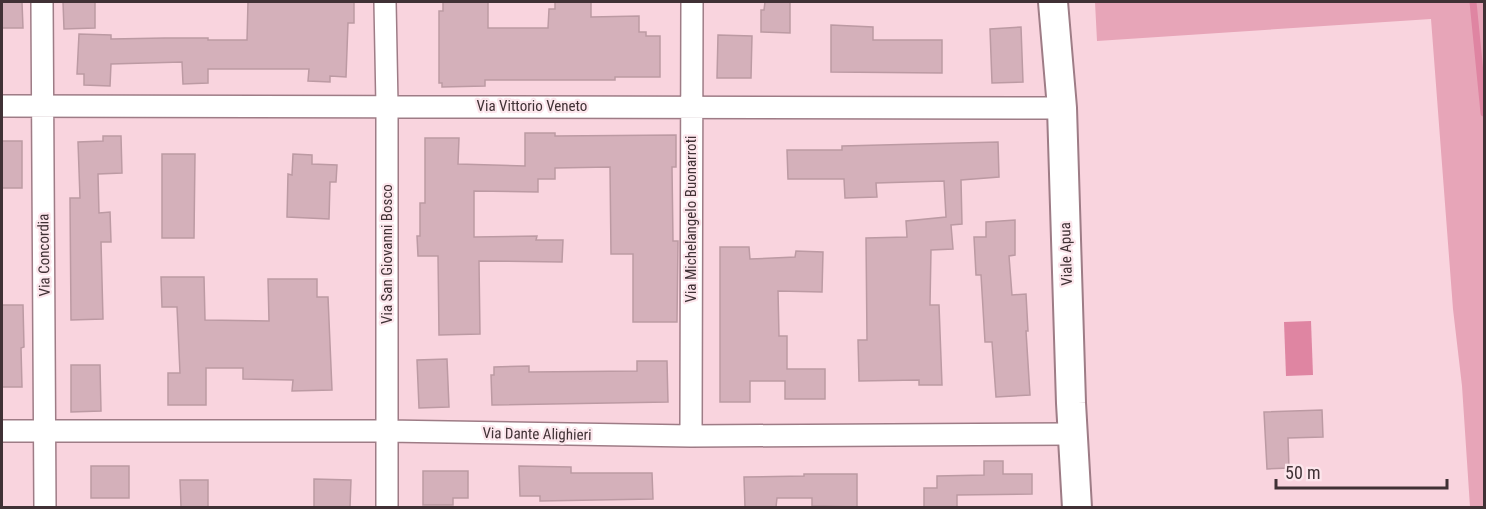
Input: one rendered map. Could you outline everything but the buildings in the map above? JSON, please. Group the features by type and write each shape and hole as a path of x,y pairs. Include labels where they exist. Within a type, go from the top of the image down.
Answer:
{"street":[{"name":"Via Concordia","path":"42,2 45,507"},
{"name":"Via San Giovanni Bosco","path":"385,2 387,507"},
{"name":"Via Michelangelo Buonarroti","path":"691,436 692,2"},
{"name":"Viale Apua","path":"1053,2 1062,108 1077,507"},
{"name":"Via Vittorio Veneto","path":"2,106 1062,108"},
{"name":"Via Dante Alighieri","path":"2,430 387,431 691,436 1073,434"}],"shaded area":[{"path":"1095,2 1484,2 1484,507 1470,507 1431,19 1097,41"},
{"path":"1311,321 1313,375 1286,376 1284,322"}],"waterway":[{"path":"1473,2 1484,113"}]}
